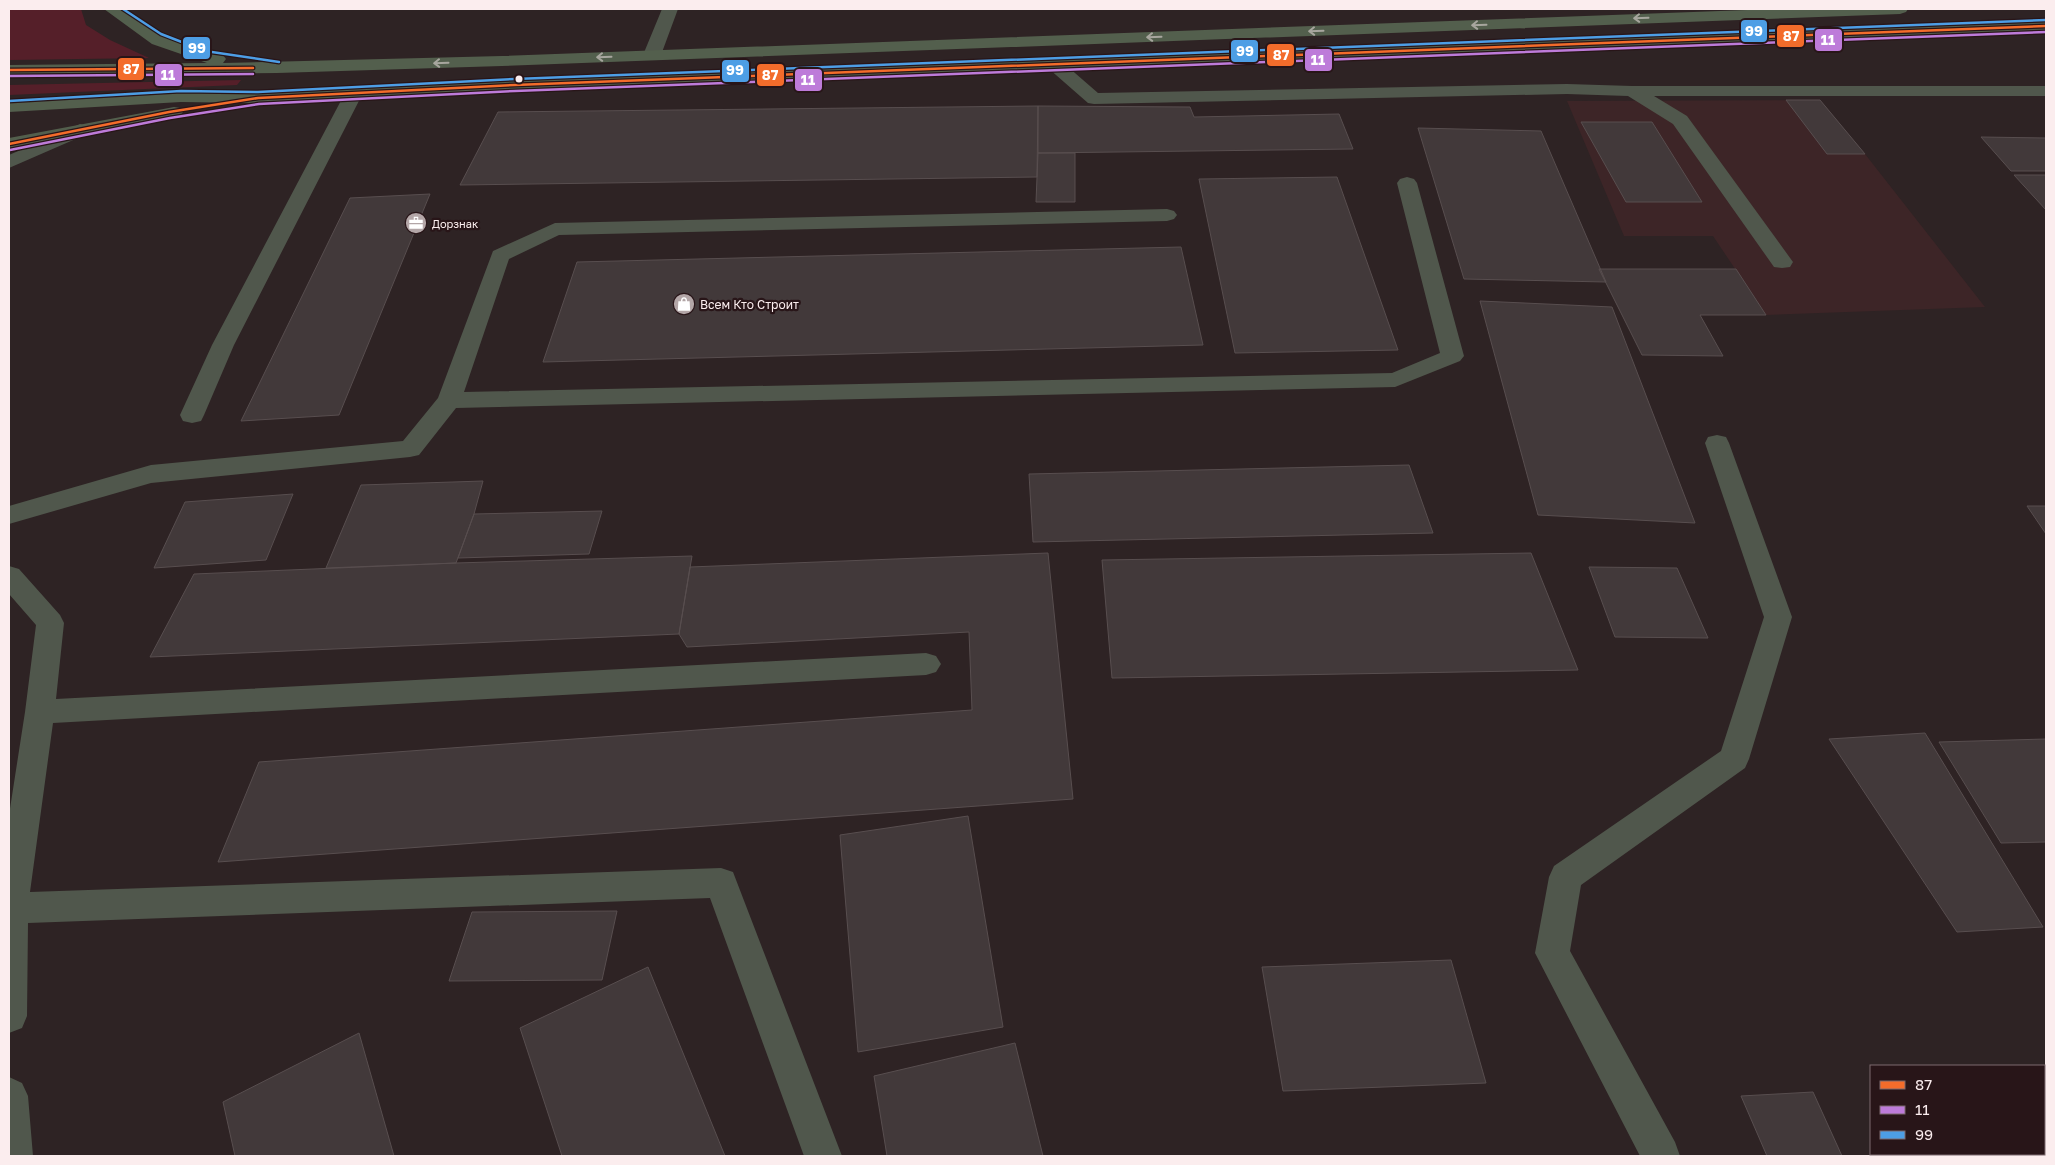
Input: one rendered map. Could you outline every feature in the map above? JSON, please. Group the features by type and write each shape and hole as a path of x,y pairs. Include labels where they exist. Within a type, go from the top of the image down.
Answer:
{"main road":[{"path":"112,9 158,40 203,57 277,68"},
{"path":"9,70 277,68 652,56 1900,9"},
{"path":"9,107 181,97 258,98 1054,64 2046,26"},
{"path":"9,144 169,112 258,98"}],"lane":[{"path":"652,56 670,9"},
{"path":"1054,64 1094,99 1567,89 1632,91 2046,90"},
{"path":"1632,91 1680,120 1782,262"},
{"path":"192,415 223,345 354,93"},
{"path":"9,162 80,130"},
{"path":"449,400 1396,380 1452,356 1407,183"},
{"path":"9,515 151,474 410,449 449,400 500,256 555,229 1166,215"},
{"path":"1662,1156 1552,953 1566,877 1734,759 1778,617 1717,443"},
{"path":"9,576 50,623 40,712 11,908 9,1016"},
{"path":"40,712 926,664"},
{"path":"11,908 721,883 823,1156"},
{"path":"9,1096 14,1156"}],"shaded area":[{"path":"9,9 81,9 86,25 110,40 149,58 9,60"},
{"path":"241,80 237,85 9,95 9,85"},
{"path":"1820,100 1865,154 1985,307 1766,315 1713,236 1624,236 1567,101"}],"building":[{"path":"1786,100 1820,100 1865,154 1827,154"},
{"path":"1038,106 1037,177 460,185 498,112"},
{"path":"1038,106 1190,107 1194,117 1339,114 1353,149 1038,153"},
{"path":"1581,122 1652,122 1702,202 1626,202"},
{"path":"1418,128 1541,131 1606,282 1464,279"},
{"path":"1981,137 2046,138 2046,171 2011,171"},
{"path":"1038,153 1075,153 1075,202 1036,202"},
{"path":"2014,175 2046,175 2046,210"},
{"path":"1337,177 1398,350 1235,353 1199,179"},
{"path":"430,194 339,415 241,421 350,198"},
{"path":"1181,247 1203,345 543,362 577,262"},
{"path":"1599,269 1736,269 1766,315 1700,315 1723,356 1642,355"},
{"path":"1480,301 1612,307 1695,523 1538,515"},
{"path":"1409,465 1433,533 1033,542 1029,474"},
{"path":"483,481 474,514 456,563 326,568 361,485"},
{"path":"293,494 266,560 154,568 185,502"},
{"path":"2027,506 2046,506 2046,534"},
{"path":"602,511 589,554 458,558 474,514"},
{"path":"1048,553 1073,799 218,862 259,762 972,710 969,632 687,647 679,634 690,567"},
{"path":"1531,553 1578,670 1112,678 1102,560"},
{"path":"692,556 679,634 150,657 194,574 456,563"},
{"path":"1589,567 1677,568 1708,638 1615,637"},
{"path":"1925,733 2043,927 1957,932 1829,739"},
{"path":"2046,739 2046,842 2001,843 1939,742"},
{"path":"968,816 1003,1027 858,1052 840,835"},
{"path":"617,911 602,980 449,981 472,912"},
{"path":"1451,960 1486,1083 1283,1091 1262,967"},
{"path":"648,967 725,1156 562,1156 520,1028"},
{"path":"359,1033 394,1156 235,1156 223,1102"},
{"path":"1015,1043 1043,1156 887,1156 874,1076"},
{"path":"1813,1092 1842,1156 1767,1156 1741,1096"}],"transit line":[{"name":"99","path":"123,9 161,34 205,51 279,62"},
{"name":"99","path":"9,101 181,91 258,92 515,79 2046,20"},
{"name":"87","path":"9,144 169,112 258,98 515,85 2046,26"},
{"name":"11","path":"10,150 170,118 259,104 515,91 2046,32"},
{"name":"87","path":"9,70 253,68"},
{"name":"11","path":"9,76 253,74"}],"place":[{"name":"Дорзнак","path":"416,223"},
{"name":"Всем Кто Строит","path":"684,304"}]}
